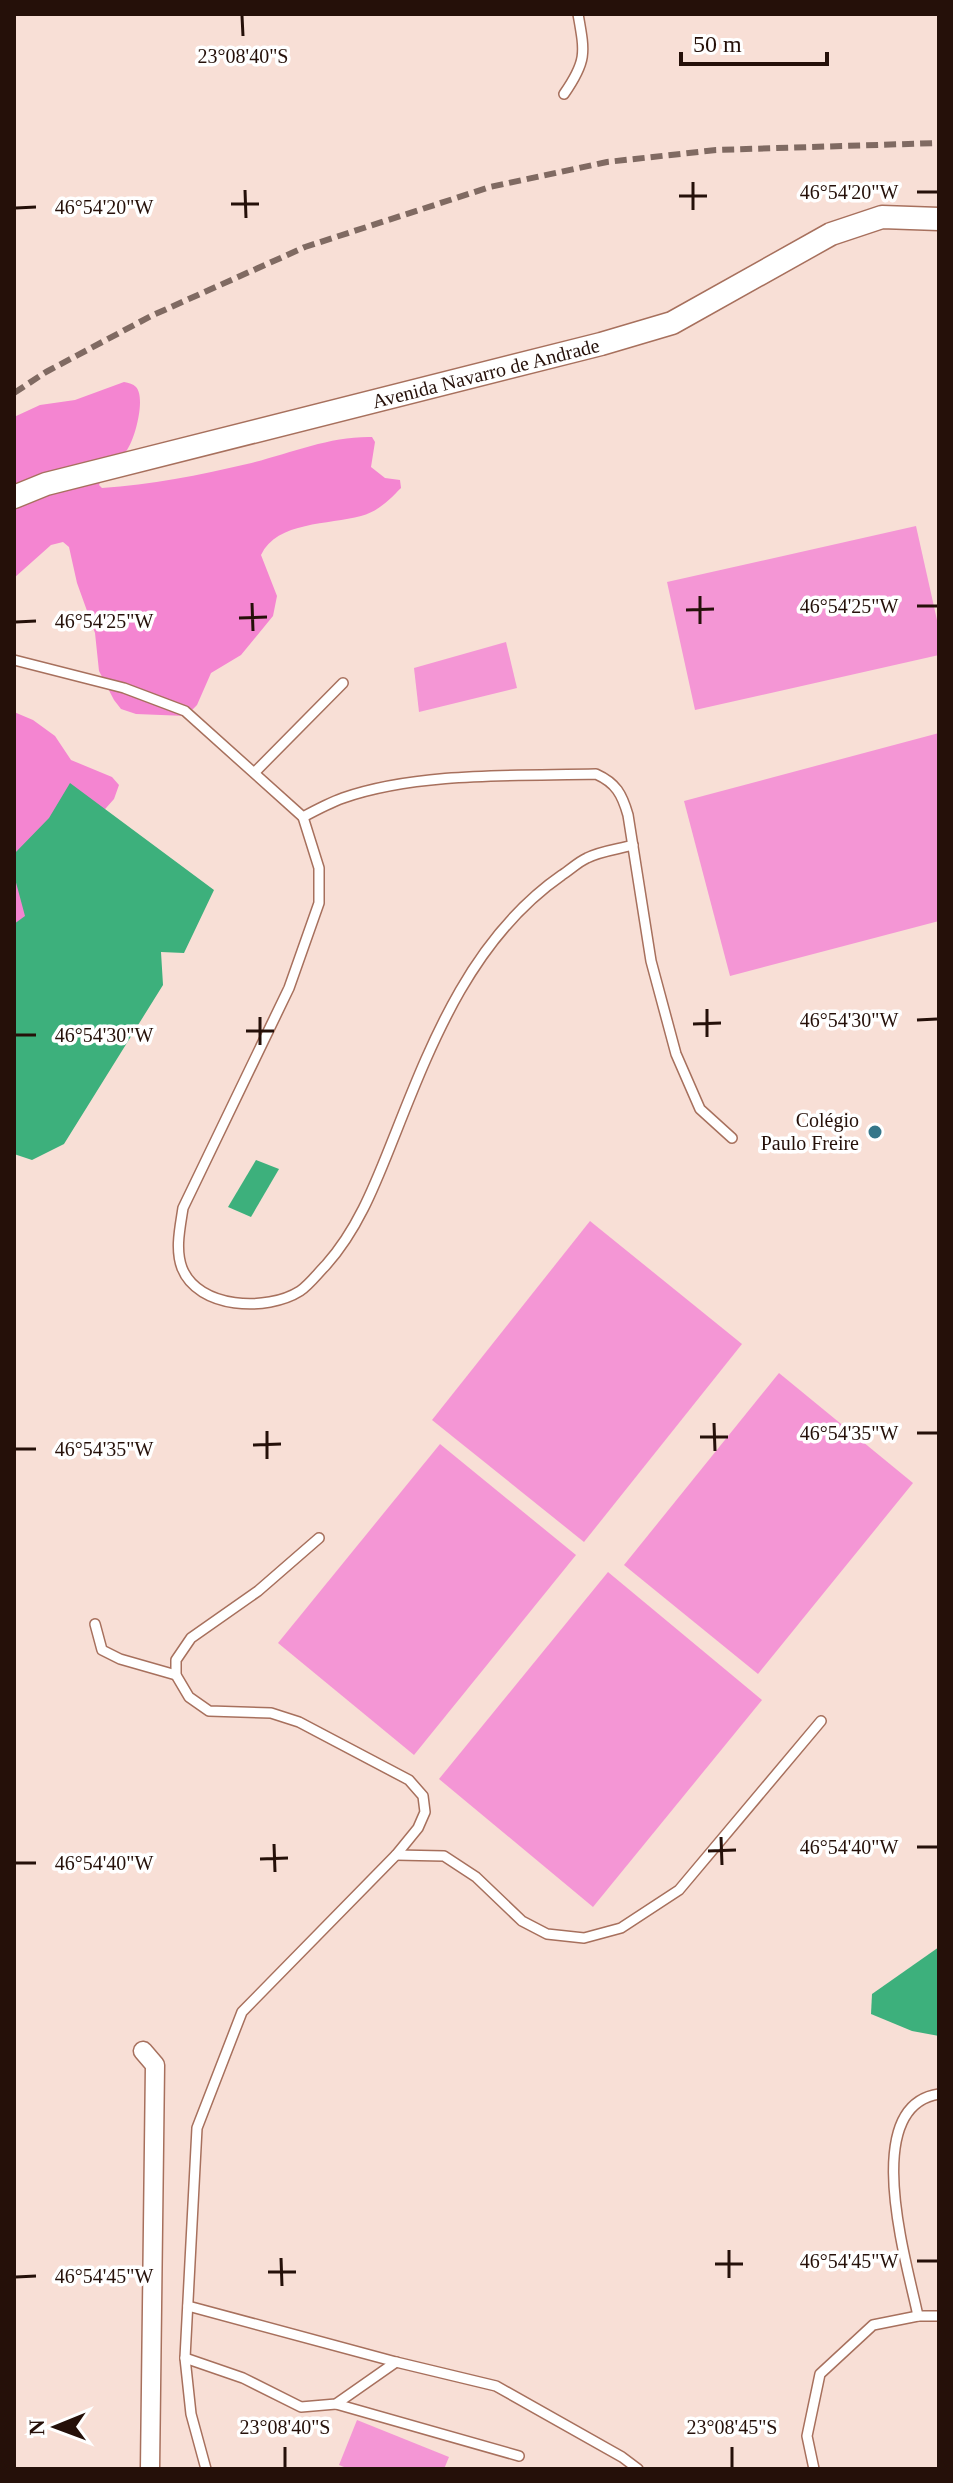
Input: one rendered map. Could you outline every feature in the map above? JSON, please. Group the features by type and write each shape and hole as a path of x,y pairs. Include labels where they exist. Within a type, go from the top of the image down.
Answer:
{"street":[{"name":"Avenida Navarro de Andrade","path":"14,497 46,484 601,344 672,323 831,234 882,217 939,219"},
{"path":"143,2051 155,2065 150,2469"}],"lane":[{"path":"564,94 581,70 583,41 578,14"},
{"path":"14,660 124,688 185,711 303,817 319,868 319,903 289,988 183,1208 177,1241 182,1268 197,1290 219,1300 247,1303 272,1301 299,1291 327,1263 366,1208 425,1059 458,993 498,933 539,891 588,857 633,845"},
{"path":"255,772 343,683"},
{"path":"303,817 342,798 400,783 596,774 608,779 622,793 651,961 676,1054 700,1109 732,1138"},
{"path":"206,2469 191,2414 185,2358 197,2128 242,2012 396,1855 418,1828 425,1812 423,1796 409,1780 299,1722 271,1713 209,1711 189,1697 176,1675 176,1660 191,1638 258,1591 319,1538"},
{"path":"95,1624 102,1650 120,1659 176,1675"},
{"path":"396,1855 444,1856 476,1877 522,1921 547,1934 584,1938 621,1928 679,1890 821,1721"},
{"path":"918,2316 892,2186 893,2153 903,2120 925,2096 939,2094"},
{"path":"188,2306 496,2386 638,2469"},
{"path":"814,2469 807,2436 820,2374 873,2325 918,2316 939,2316"},
{"path":"185,2358 243,2378 301,2407 336,2404 519,2456"},
{"path":"336,2404 396,2362"}],"shaded area":[{"path":"124,382 135,386 139,392 136,428 130,445 104,475 99,485 102,488 193,476 356,437 372,437 375,442 371,467 385,478 400,480 401,488 373,511 291,530 269,544 261,555 277,596 273,616 241,655 211,673 197,705 186,716 136,714 121,709 114,700 99,671 95,633 77,583 69,547 63,542 51,545 14,578 14,417 40,405 75,400"},
{"path":"916,526 939,629 939,655 695,710 667,582"},
{"path":"506,642 517,688 419,712 414,668"},
{"path":"14,712 33,720 55,736 71,760 112,777 119,785 114,799 83,834 14,1038"},
{"path":"939,733 939,921 730,976 684,801"},
{"path":"70,783 214,890 184,953 161,952 163,985 64,1144 32,1160 14,1154 14,924 25,916 14,875 14,854 49,818"},
{"path":"256,1160 279,1169 251,1217 228,1207"},
{"path":"590,1221 742,1344 584,1542 432,1420"},
{"path":"779,1373 913,1483 758,1674 624,1565"},
{"path":"440,1444 576,1555 414,1755 278,1643"},
{"path":"608,1572 762,1700 593,1907 439,1779"},
{"path":"939,1947 939,2036 912,2031 871,2014 872,1994"},
{"path":"357,2420 449,2457 444,2469 349,2469 339,2465"}],"railway":[{"path":"14,393 46,372 151,316 305,247 490,187 607,162 716,150 939,143"}],"place":[{"name":"Colégio Paulo Freire","path":"875,1132"}]}
